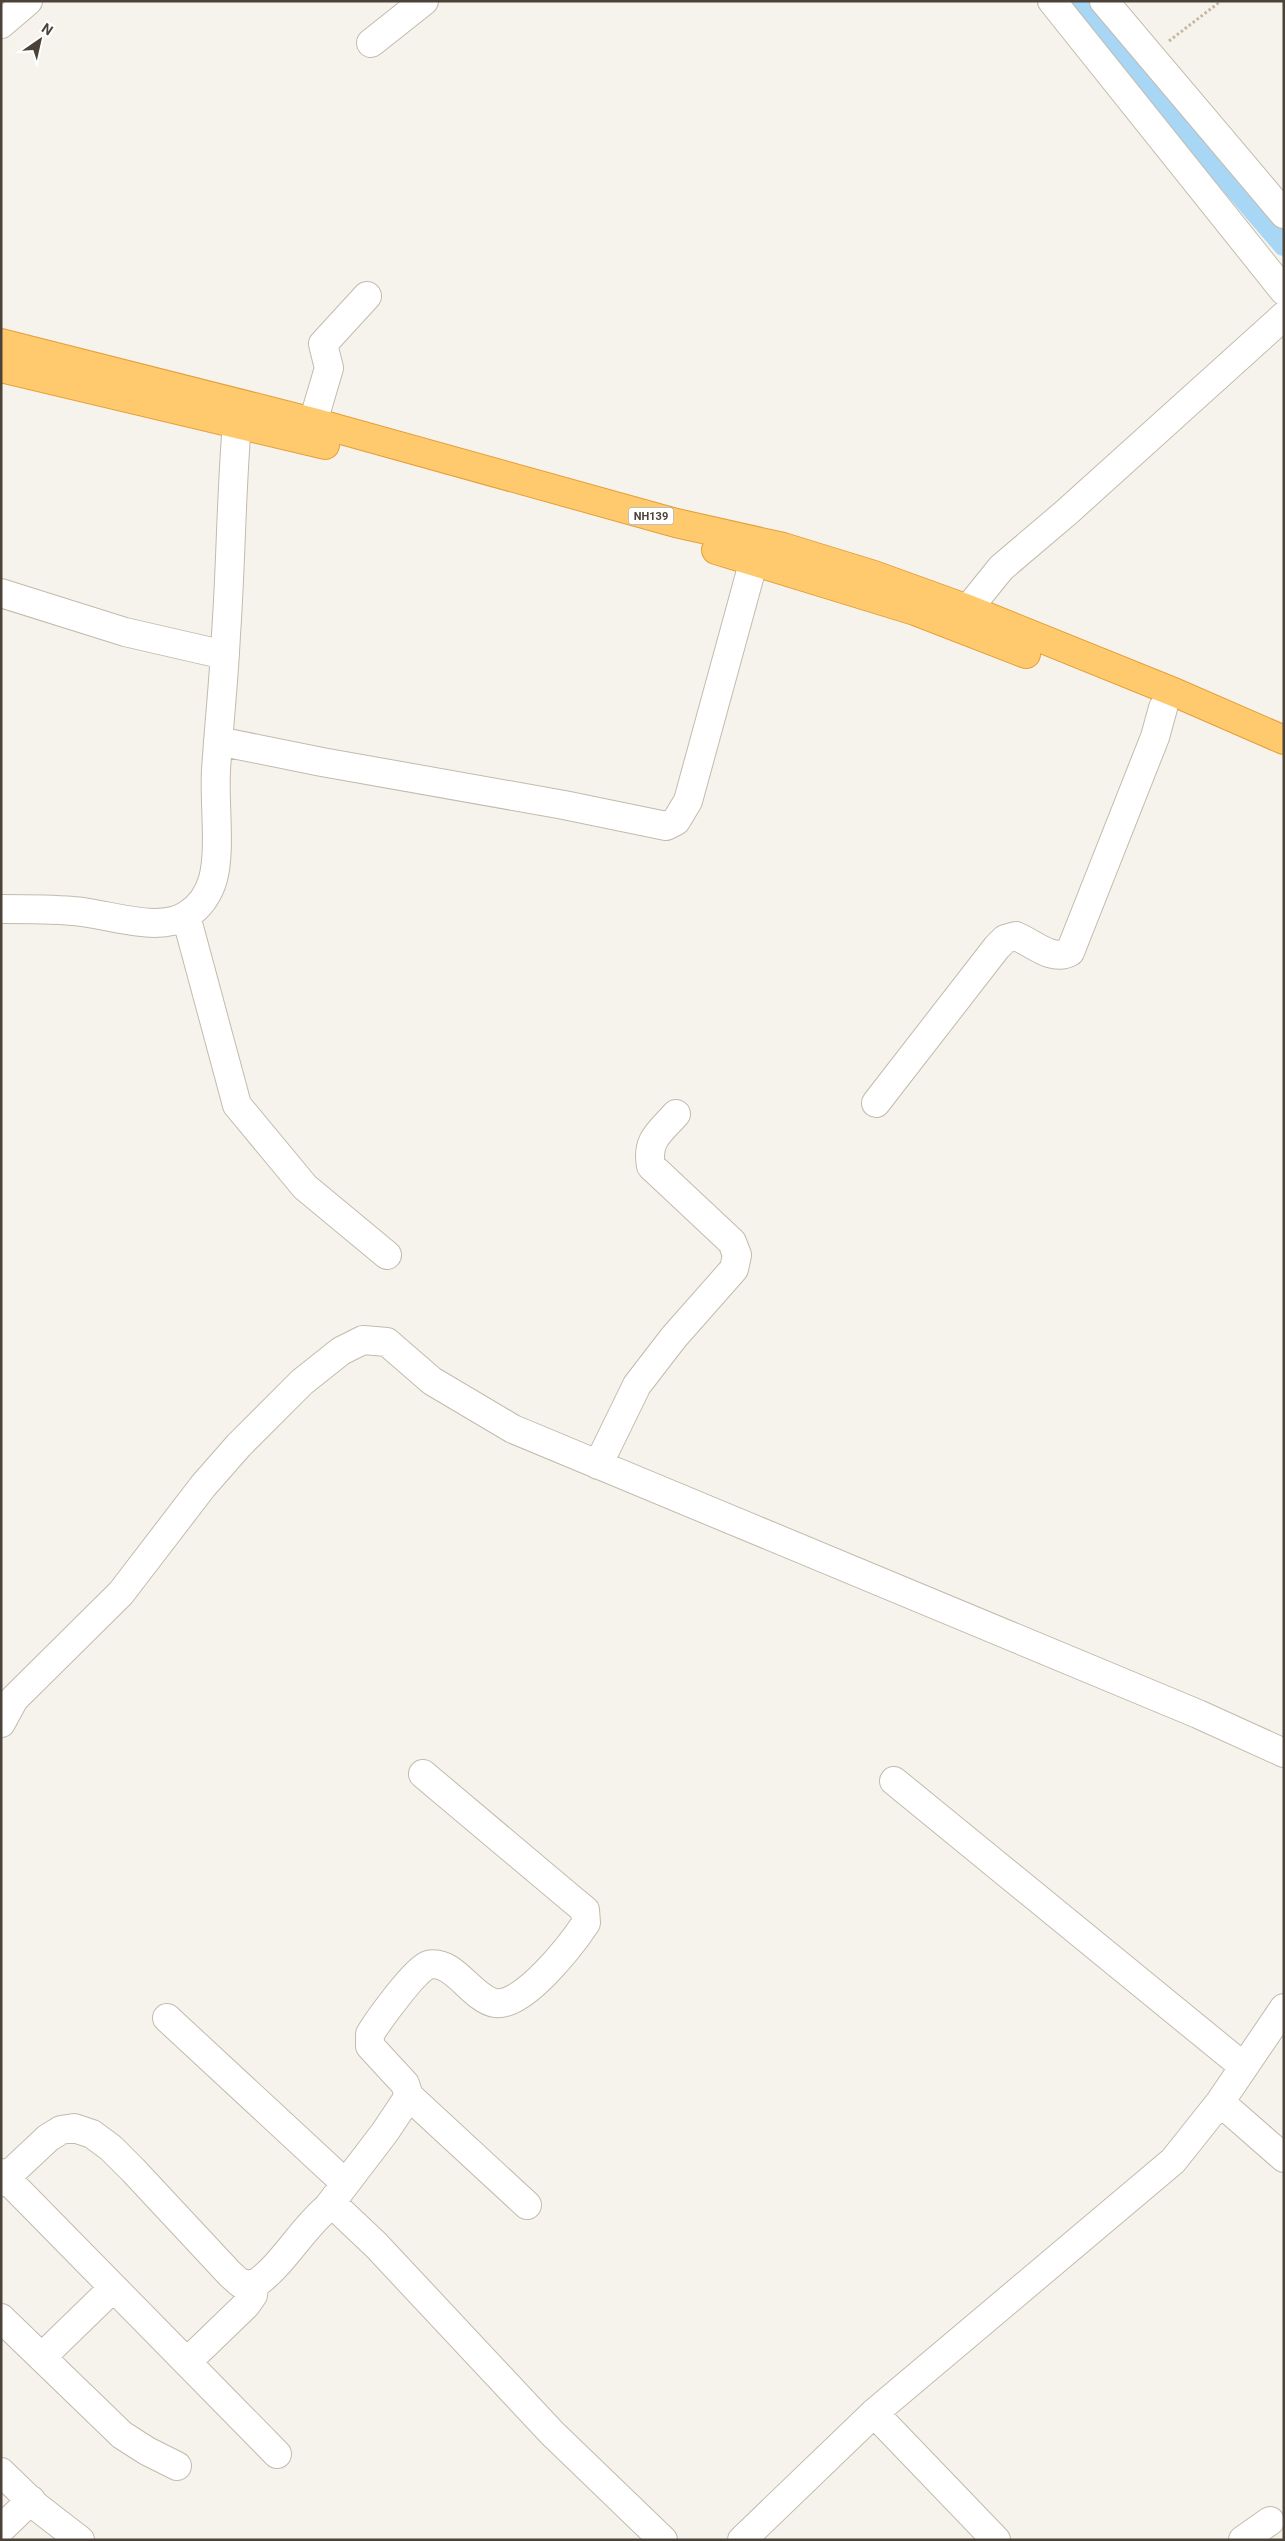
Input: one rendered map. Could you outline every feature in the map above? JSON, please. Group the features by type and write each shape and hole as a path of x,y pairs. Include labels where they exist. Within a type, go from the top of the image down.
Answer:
{"highway":[{"name":"NH139","path":"1,343 313,422 676,523 783,547 874,575 968,610 1176,693 1284,740"},
{"name":"NH139","path":"1,368 373,457 754,560 915,611 1163,708 1284,761"}],"street":[{"path":"1,24 28,1"},
{"path":"371,43 424,1"},
{"path":"1052,1 1284,291"},
{"path":"1104,1 1284,214"},
{"path":"313,422 329,368 323,344 367,296"},
{"path":"968,610 986,584 1001,568 1068,511 1284,316"},
{"path":"1,909 75,911 150,923 170,922 186,916 198,906 213,880 216,864 214,792 225,655 232,482 237,423"},
{"path":"218,741 512,797 564,804 666,826 676,821 688,801 754,560"},
{"path":"1,593 125,632 225,655"},
{"path":"876,1103 1005,939 1016,936 1053,955 1062,956 1070,952 1155,738 1163,708"},
{"path":"186,916 237,1105 305,1187 387,1255"},
{"path":"598,1464 637,1386 674,1337 734,1268 737,1255 732,1242 651,1166 648,1153 652,1141 676,1114"},
{"path":"1,1723 14,1699 121,1593 203,1486 239,1445 302,1382 340,1351 363,1340 387,1342 432,1381 513,1429 1198,1714 1284,1753"},
{"path":"423,1774 585,1910 586,1923 576,1937 528,1990 513,2000 496,2003 480,1996 454,1972 437,1964 426,1965 416,1974 370,2034 370,2046 405,2084 409,2096 527,2205"},
{"path":"894,1781 1244,2067"},
{"path":"742,2540 874,2413 1173,2161 1220,2102 1284,2008"},
{"path":"167,2018 345,2184"},
{"path":"277,2454 3,2178 48,2138 61,2130 74,2128 92,2134 127,2164 230,2274 240,2283 254,2285 266,2277 327,2208 409,2096"},
{"path":"1220,2102 1284,2158"},
{"path":"327,2208 339,2210 376,2245 552,2433 663,2540"},
{"path":"187,2362 246,2304 253,2295 254,2285"},
{"path":"42,2357 114,2288"},
{"path":"1,2318 122,2435 154,2455 178,2466"},
{"path":"874,2413 996,2540"},
{"path":"1,2472 31,2500 80,2540"},
{"path":"1,2529 31,2500"},
{"path":"1243,2540 1270,2521"}],"path":[{"path":"1151,56 1186,26 1221,1"}],"waterway":[{"path":"1074,1 1284,245"}]}
